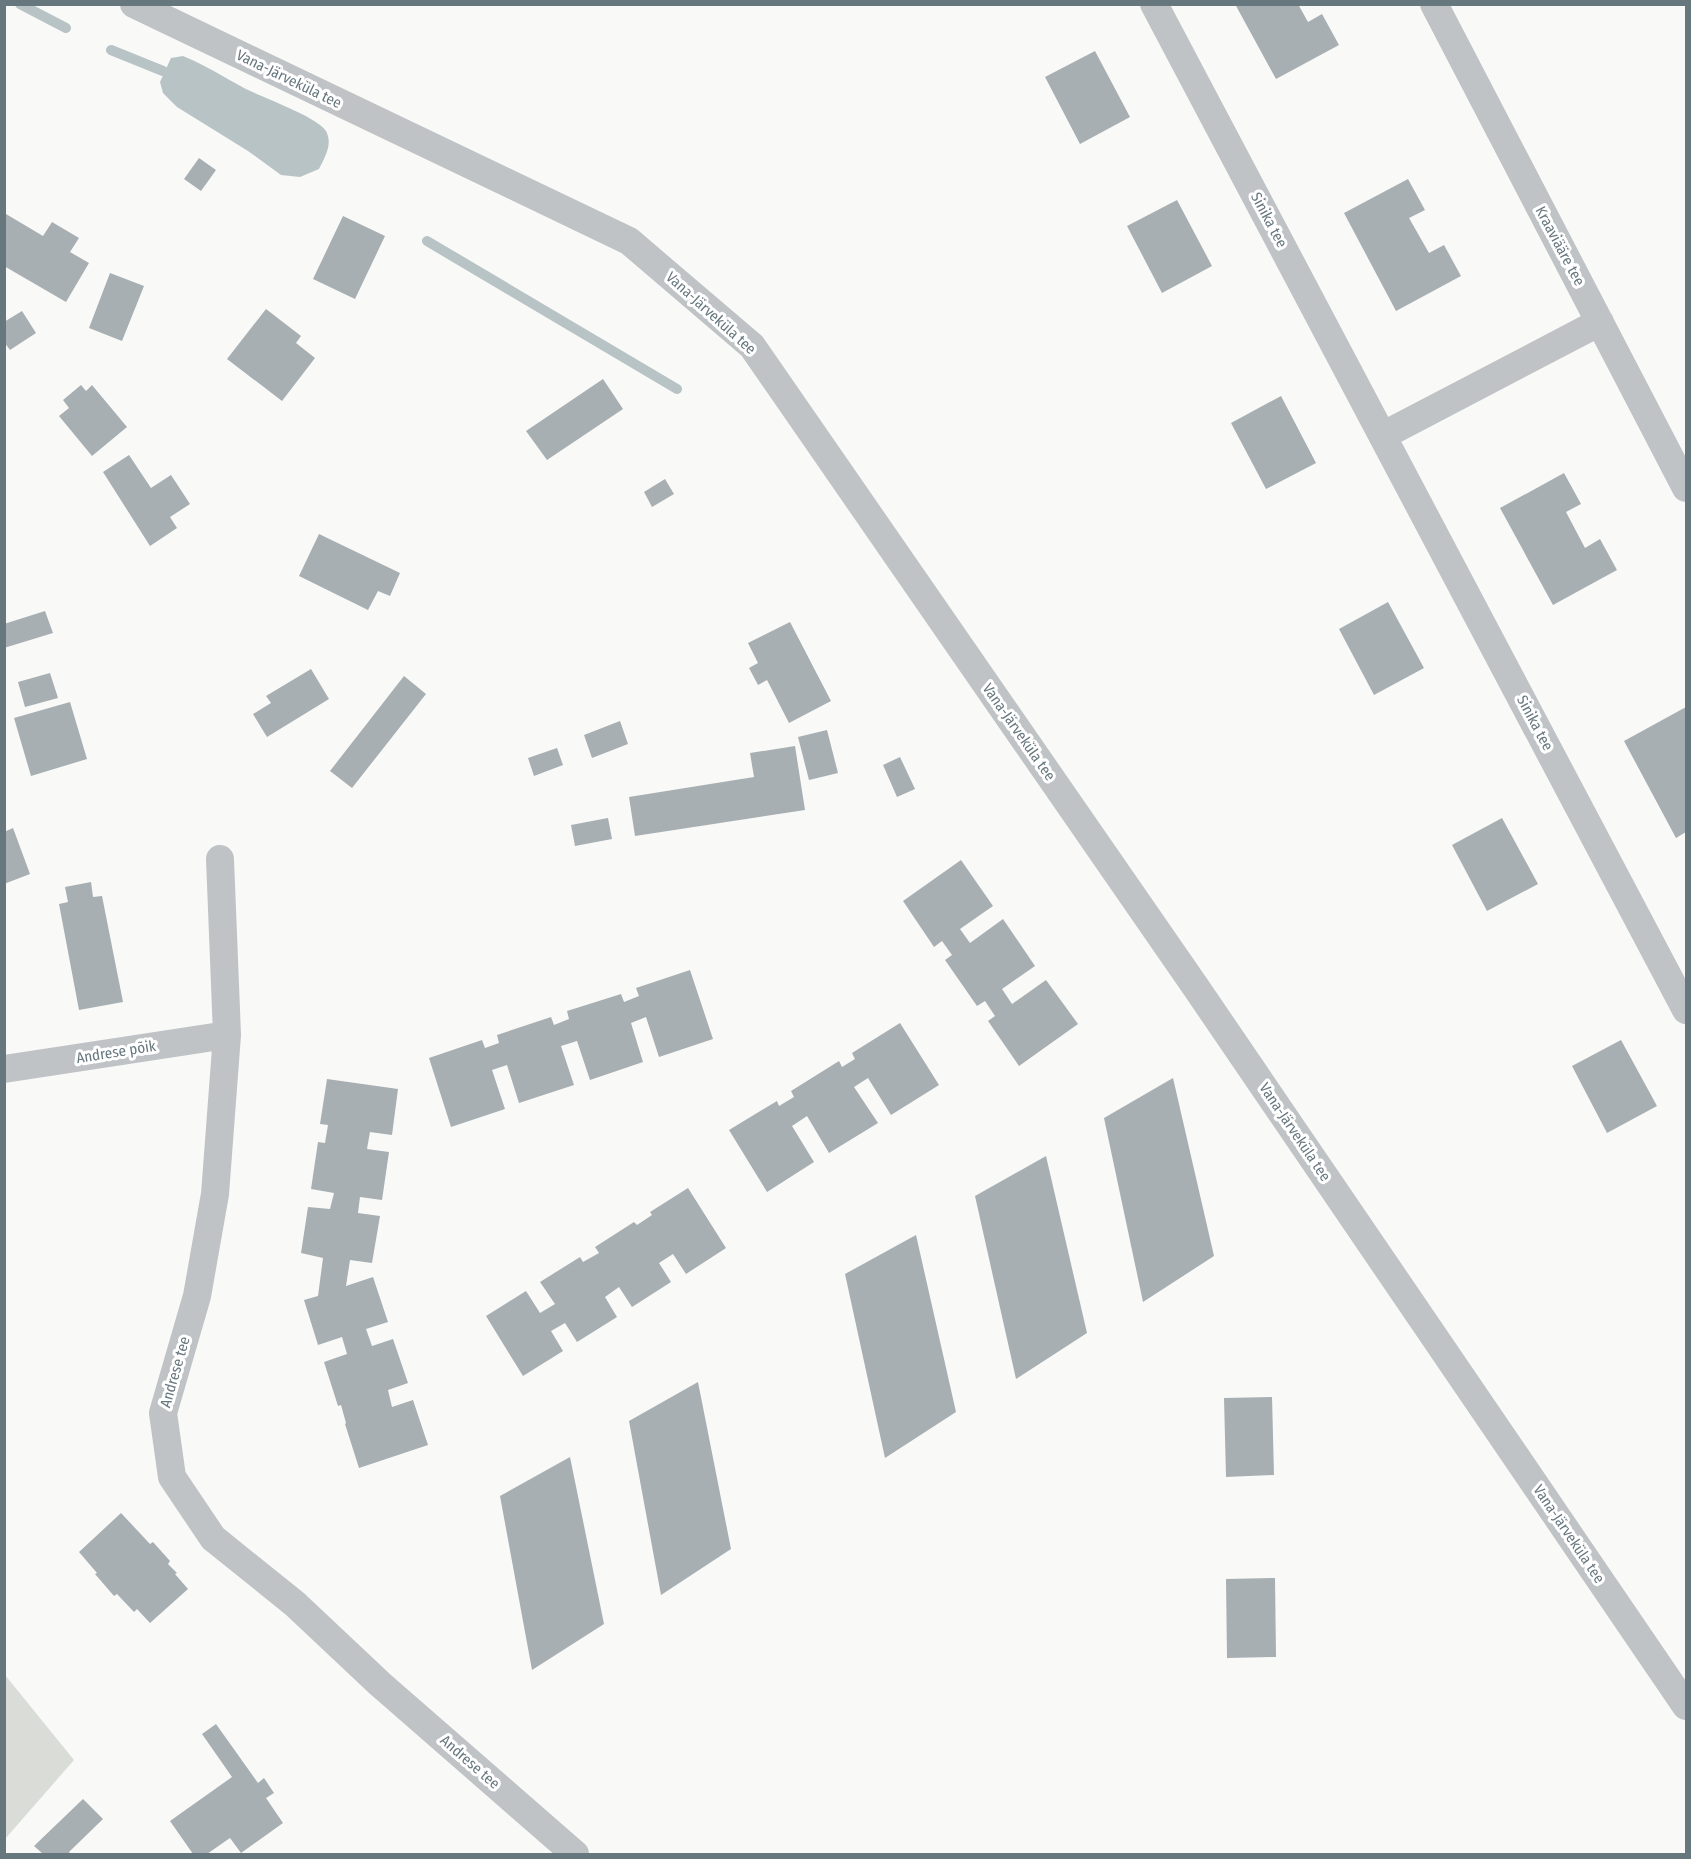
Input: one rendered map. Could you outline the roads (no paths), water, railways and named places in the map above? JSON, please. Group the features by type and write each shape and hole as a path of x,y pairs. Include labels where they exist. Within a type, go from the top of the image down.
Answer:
{"street":[{"name":"Vana-Järveküla tee","path":"134,4 629,241 752,346 1196,986 1686,1706"},
{"name":"Sinika tee","path":"1155,4 1686,1010"},
{"name":"Kraaviääre tee","path":"1434,4 1686,488"},
{"path":"1384,435 1600,322"},
{"name":"Andrese tee","path":"220,859 227,1035 215,1194 197,1296 163,1413 172,1477 213,1538 295,1605 380,1684 575,1854"},
{"name":"Andrese põik","path":"4,1069 227,1035"}],"waterway":[{"path":"20,4 66,28"},
{"path":"111,50 163,71"},
{"path":"427,241 677,389"}]}
